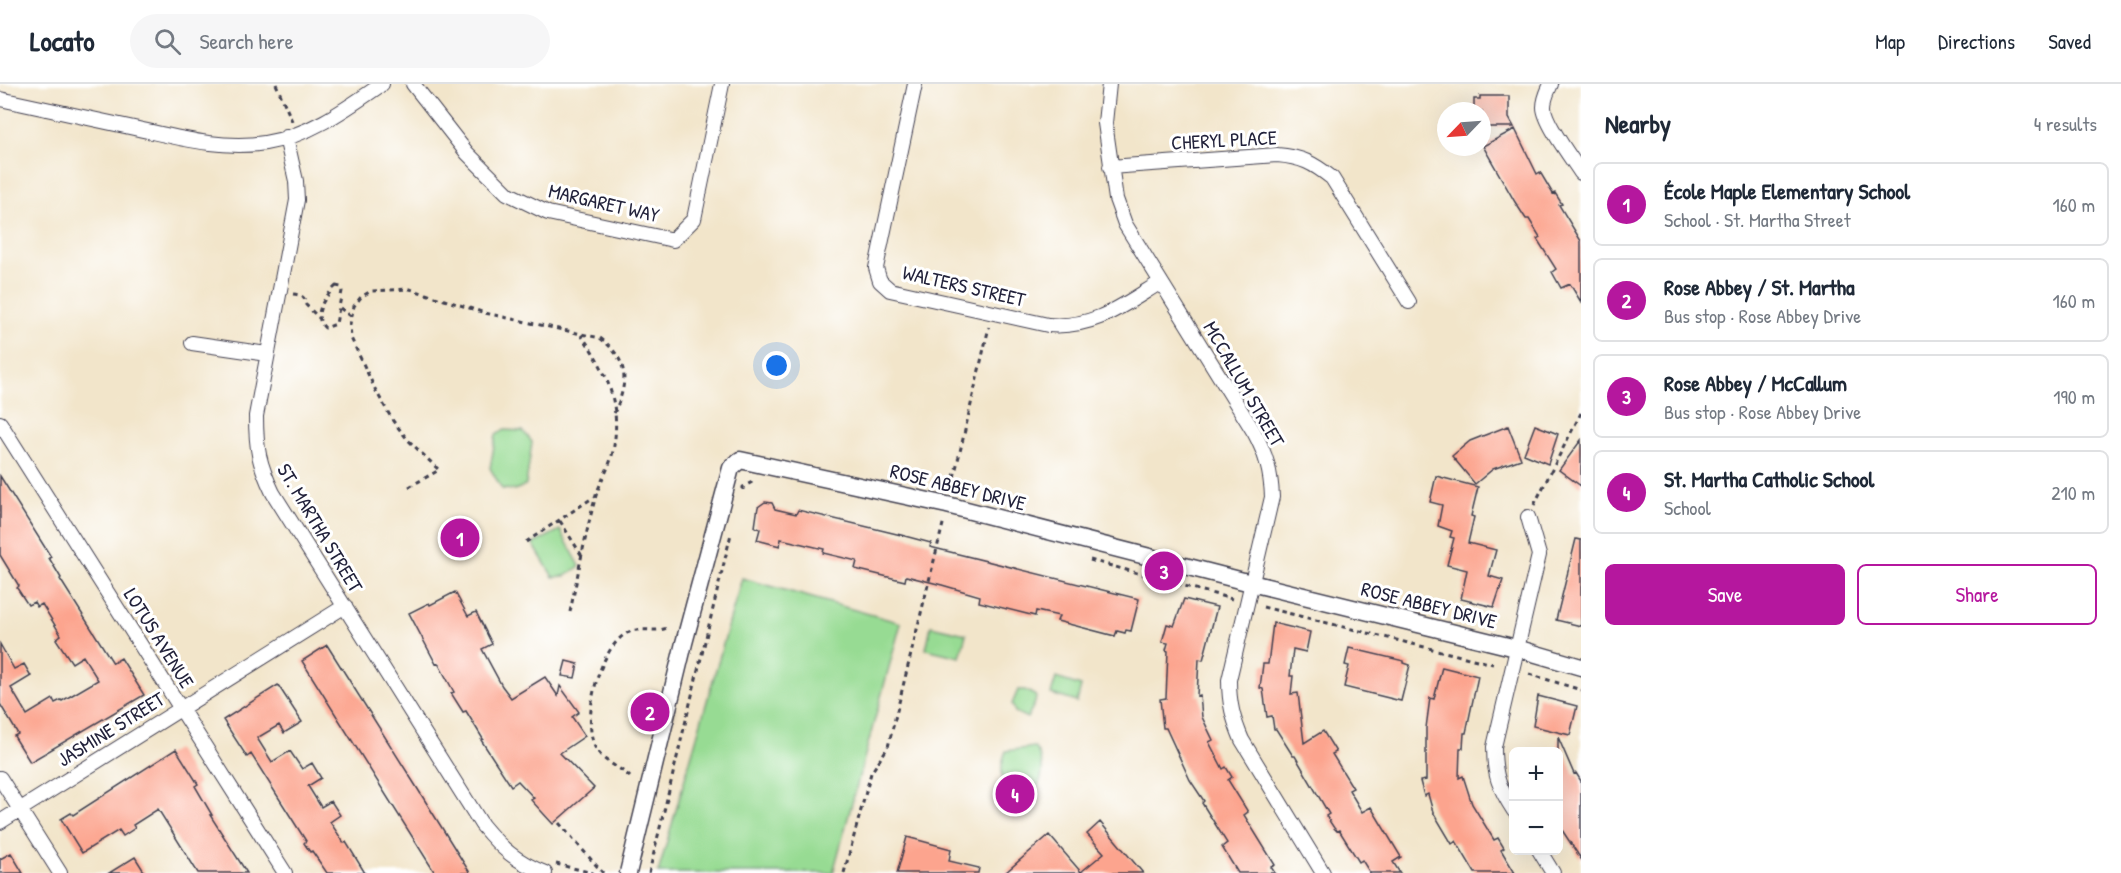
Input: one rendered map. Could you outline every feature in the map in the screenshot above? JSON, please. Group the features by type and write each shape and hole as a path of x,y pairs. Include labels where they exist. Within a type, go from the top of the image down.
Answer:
{"street":[{"path":"0,99 179,138 223,145 265,143 292,136 343,112 382,84"},
{"name":"MARGARET WAY","path":"413,84 467,153 507,193 548,213 673,240 694,219 722,84"},
{"name":"WALTERS STREET","path":"915,84 876,268 880,281 890,290 1064,327 1079,325 1107,315 1161,282"},
{"name":"MCCALLUM STREET","path":"1109,84 1105,123 1110,167 1116,199 1125,224 1266,454 1271,475 1272,497 1229,680 1229,702 1234,722 1258,766 1323,873"},
{"path":"1551,84 1545,98 1544,109 1547,119 1581,174"},
{"name":"ST. MARTHA STREET","path":"292,136 297,200 256,416 256,445 261,468 273,493 482,825 501,848 526,866 549,868"},
{"name":"CHERYL PLACE","path":"1110,167 1277,155 1297,157 1316,166 1332,178 1410,302"},
{"path":"192,343 267,354"},
{"name":"LOTUS AVENUE","path":"0,423 285,873"},
{"name":"ROSE ABBEY DRIVE","path":"628,873 684,643 731,468 740,460 947,505 1516,648 1581,667"},
{"path":"1509,803 1500,789 1494,767 1494,747 1539,555 1528,517"},
{"name":"JASMINE STREET","path":"0,822 345,606"},
{"path":"0,778 60,873"},
{"path":"1542,855 1553,873"}],"path":[{"path":"276,84 292,136"},
{"path":"291,294 302,296 306,305 325,328 336,324 342,291 340,287 336,286 328,294 320,308 319,318"},
{"path":"410,487 439,470 408,440 393,421 351,338 351,317 354,306 361,297 371,291 410,289 485,313 600,338 614,348 625,378 623,395 614,413"},
{"path":"340,308 351,317"},
{"path":"952,486 992,313"},
{"path":"570,612 596,496 607,472 613,451 614,413 609,381 598,359 580,334"},
{"path":"1528,517 1581,413"},
{"path":"741,498 743,487 763,476"},
{"path":"526,542 596,496"},
{"path":"844,873 871,773 888,747 944,520"},
{"path":"560,521 582,556"},
{"path":"649,873 732,532"},
{"path":"1082,558 1232,599"},
{"path":"1263,607 1493,663"},
{"path":"630,777 622,769 606,761 596,749 590,731 589,712 604,658 612,645 627,633 641,628 662,630 667,628"},
{"path":"1529,674 1581,690"},
{"path":"560,824 603,873"},
{"path":"549,868 593,873"}],"green space":[{"path":"504,430 523,431 532,442 526,485 515,490 502,489 490,468 496,435"},
{"path":"560,530 580,566 565,576 553,577 533,544"},
{"path":"742,578 901,623 833,873 658,873"},
{"path":"931,626 966,634 960,657 926,649"},
{"path":"1056,678 1081,686 1077,702 1051,694"},
{"path":"1018,690 1025,690 1036,696 1027,718 1015,712 1012,704"},
{"path":"1034,747 1042,767 1038,787 1028,798 1009,795 1002,773 1006,751"}],"building":[{"path":"1480,96 1509,96 1509,118 1514,127 1491,127 1491,102 1474,102 1474,99 1480,99"},
{"path":"1515,129 1537,174 1540,172 1562,204 1559,205 1581,241 1581,302 1570,284 1561,288 1552,272 1556,269 1537,239 1540,237 1515,202 1489,156 1491,156 1491,142"},
{"path":"1535,425 1558,434 1548,464 1524,454"},
{"path":"1508,426 1521,459 1493,469 1475,484 1452,456 1470,441"},
{"path":"1581,440 1581,486 1559,470"},
{"path":"0,476 51,557 49,558 60,579 113,663 121,658 144,695 30,762 14,736 18,734 0,704 0,644 14,669 24,664 31,676 11,688 27,715 53,699 55,703 62,701 98,680 83,656 72,663 56,639 61,635 42,604 37,607 34,602 28,605 0,555"},
{"path":"1436,476 1478,487 1468,543 1496,550 1489,576 1503,580 1494,607 1461,599 1467,570 1447,565 1454,538 1450,537 1452,531 1438,526 1442,505 1430,502"},
{"path":"765,502 772,503 775,509 796,514 798,510 901,535 931,543 930,547 1139,599 1131,631 1126,630 1125,633 1117,631 1115,636 1057,621 1059,616 1036,611 1035,616 979,602 980,596 942,585 906,576 905,581 855,569 857,561 823,553 824,549 781,539 780,546 757,540 760,529 755,527 758,507"},
{"path":"1576,539 1581,540 1581,626 1556,620"},
{"path":"455,592 468,616 476,612 492,644 482,649 511,698 545,677 558,696 560,686 579,712 572,717 585,736 560,753 594,788 553,824 531,800 534,798 518,781 511,786 481,740 483,739 466,711 463,712 451,693 454,692 409,613"},
{"path":"1184,599 1217,607 1203,660 1199,659 1197,696 1200,695 1202,717 1213,740 1209,742 1223,769 1226,767 1232,777 1228,780 1248,812 1244,815 1275,865 1271,867 1275,873 1238,873 1222,847 1227,843 1202,803 1204,801 1190,780 1166,728 1163,728 1160,699 1166,698 1168,643 1162,642 1167,624 1174,626"},
{"path":"1273,623 1310,632 1306,652 1293,649 1290,676 1293,676 1291,694 1298,693 1304,743 1323,731 1336,752 1332,754 1353,788 1349,790 1362,812 1371,807 1401,857 1393,862 1400,873 1370,873 1362,860 1359,862 1339,830 1334,828 1326,816 1329,814 1295,756 1274,729 1272,716 1267,717 1263,689 1260,688 1263,664 1268,664"},
{"path":"327,645 470,873 435,873 302,661"},
{"path":"1349,648 1404,661 1410,665 1401,701 1344,687 1349,666 1345,665"},
{"path":"566,661 578,664 575,678 562,676"},
{"path":"1442,667 1478,676 1466,733 1464,733 1463,748 1460,748 1459,778 1463,776 1472,804 1494,840 1498,838 1504,848 1501,850 1515,873 1475,873 1456,841 1452,844 1433,812 1428,794 1424,796 1420,781 1426,780 1426,728 1430,698 1434,699"},
{"path":"278,685 302,722 284,733 279,725 257,738 272,762 290,751 302,769 312,763 321,778 308,786 321,807 331,801 340,815 330,822 344,843 346,842 365,873 327,873 304,843 306,841 251,754 247,757 223,720"},
{"path":"1538,696 1577,706 1570,735 1533,726"},
{"path":"176,749 198,784 195,786 212,815 210,815 247,873 198,873 158,809 133,825 135,828 123,836 119,830 82,853 61,819 71,813 73,815"},
{"path":"1563,749 1574,774 1576,773 1581,781 1581,859 1563,832"},
{"path":"1100,822 1143,873 1005,873 1049,835 1081,872 1104,853 1087,834"},
{"path":"907,837 951,849 949,861 979,868 978,873 897,873"},
{"path":"11,853 23,873 0,873 0,859"},
{"path":"135,857 145,873 109,873"}],"place":[{"name":"École Maple Elementary School","path":"460,538"},
{"name":"Rose Abbey / McCallum","path":"1164,571"},
{"name":"Rose Abbey / St. Martha","path":"650,712"},
{"name":"St. Martha Catholic School","path":"1015,794"}]}
